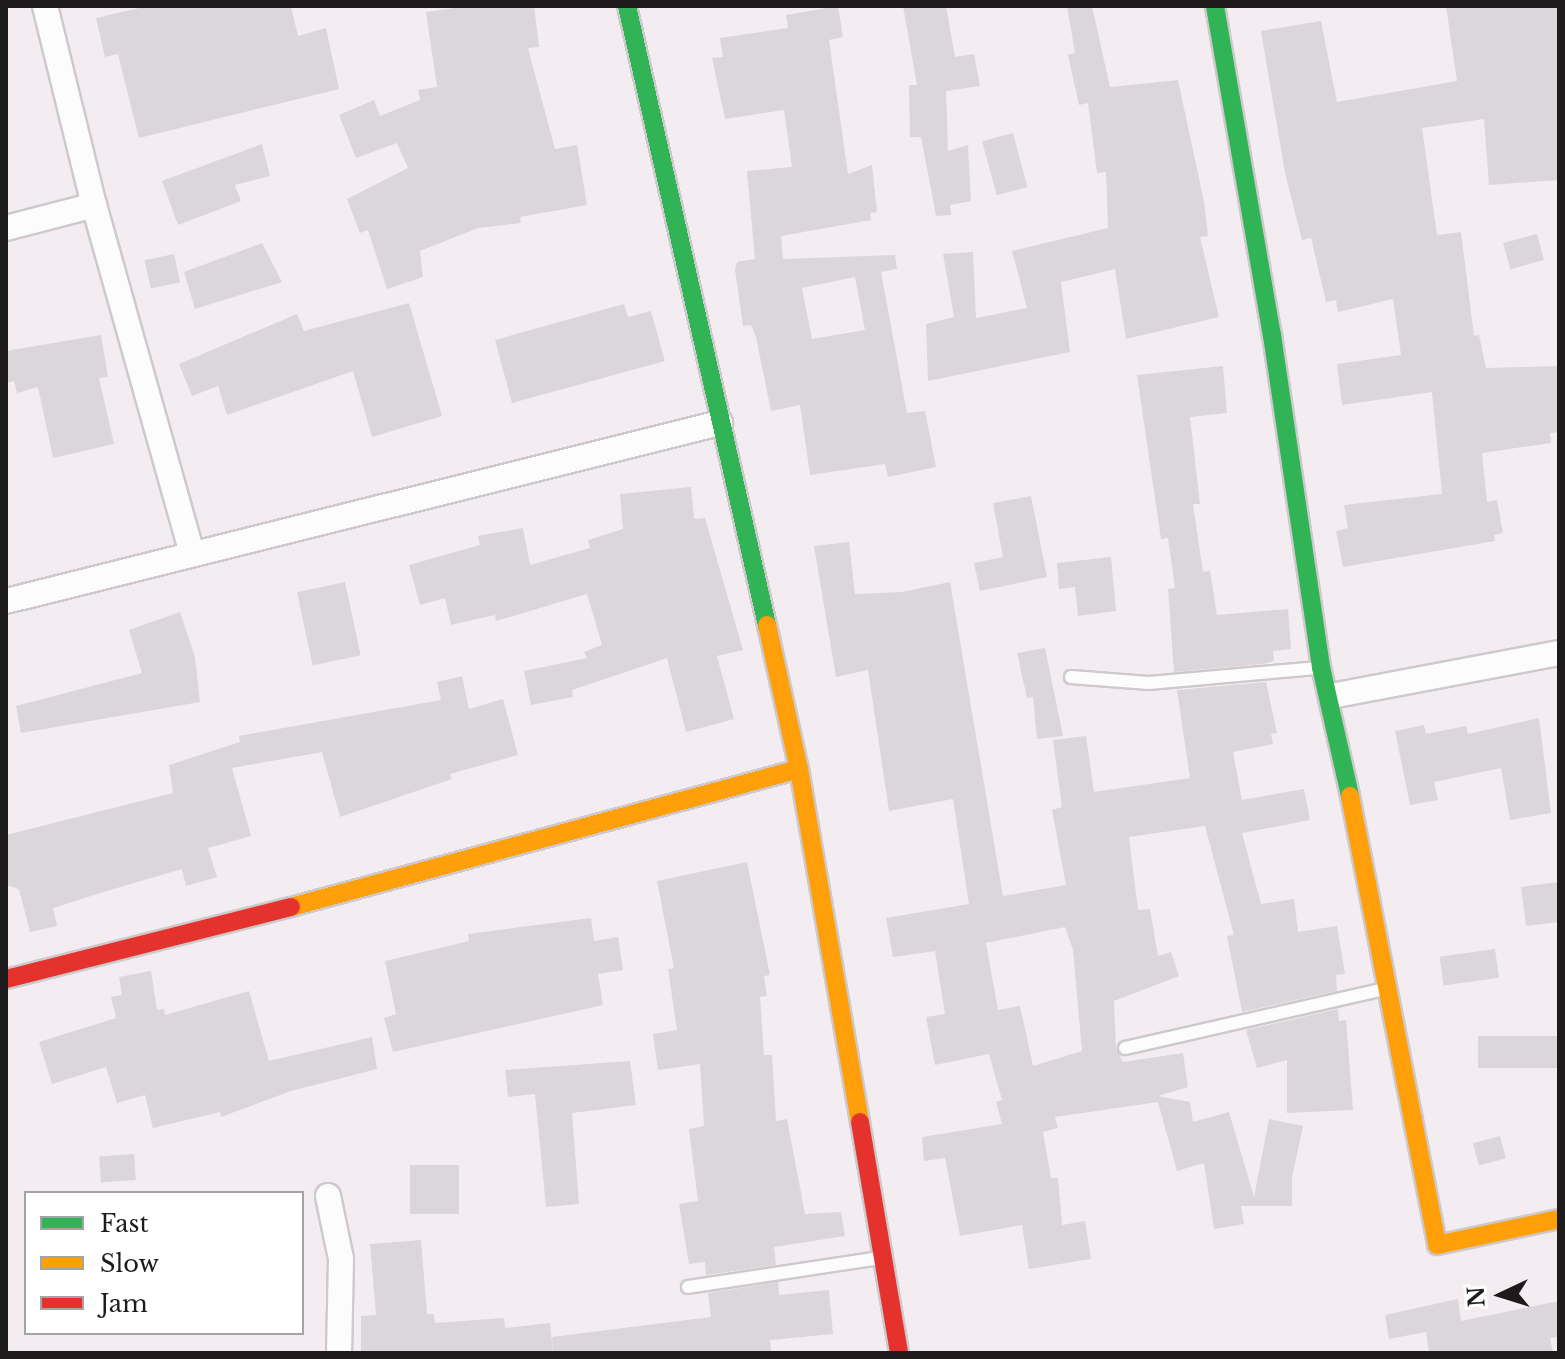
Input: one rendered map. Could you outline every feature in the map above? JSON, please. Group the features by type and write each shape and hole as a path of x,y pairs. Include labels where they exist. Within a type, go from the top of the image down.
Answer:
{"street":[{"path":"45,6 94,205 192,554"},
{"path":"627,6 799,769 899,1353"},
{"path":"1215,6 1272,335 1321,667 1331,696 1437,1245 1559,1219"},
{"path":"6,228 94,205"},
{"path":"6,601 720,423"},
{"path":"1331,696 1559,653"},
{"path":"6,979 284,910 799,769"},
{"path":"328,1196 341,1259 339,1353"}],"lane":[{"path":"1071,677 1149,683 1321,667"},
{"path":"1125,1048 1388,989"},
{"path":"688,1287 882,1257"}],"building":[{"path":"148,6 291,6 298,36 326,28 339,89 139,138 118,54 105,57 96,18"},
{"path":"468,6 534,6 539,47 528,48 555,149 577,145 587,205 520,217 521,223 478,228 420,251 423,277 387,289 368,230 360,233 347,199 408,168 397,143 356,158 339,115 374,100 380,116 420,100 418,90 437,87 426,12"},
{"path":"838,6 843,37 829,40 848,174 872,165 877,212 870,213 871,220 781,236 783,259 895,255 897,269 881,272 907,413 925,411 936,467 888,477 885,464 810,475 800,405 771,411 756,337 751,325 743,326 735,270 737,262 755,259 747,171 792,167 784,110 725,119 712,58 723,57 720,38 788,28 786,15","holes":["855,277 865,330 812,339 802,288"]},
{"path":"903,6 946,6 955,57 974,54 980,86 946,91 948,151 968,145 971,201 950,205 951,215 936,216 921,137 910,137 909,85 917,85"},
{"path":"1067,6 1092,6 1110,87 1178,80 1204,202 1208,236 1200,237 1219,317 1126,339 1115,269 1061,282 1070,352 928,381 926,324 954,317 943,254 973,252 976,318 1027,308 1012,251 1108,228 1106,172 1097,173 1088,103 1079,105 1068,55 1075,53"},
{"path":"1446,6 1559,6 1559,180 1489,185 1484,119 1422,128 1437,235 1461,232 1474,336 1479,335 1486,368 1559,366 1559,432 1550,433 1551,443 1482,453 1487,502 1497,500 1503,533 1494,535 1495,541 1343,567 1336,531 1348,528 1344,505 1442,494 1432,392 1342,405 1337,364 1401,355 1393,299 1338,312 1336,300 1326,302 1311,238 1302,240 1285,173 1261,31 1321,21 1337,102 1457,81"},
{"path":"1013,133 1027,187 997,195 982,141"},
{"path":"262,144 270,176 235,185 241,201 178,225 162,181"},
{"path":"1537,234 1544,260 1510,269 1503,243"},
{"path":"262,243 282,282 195,309 184,272"},
{"path":"174,254 180,282 151,289 145,260"},
{"path":"409,303 442,416 372,437 353,371 227,415 218,386 192,396 179,364 297,314 304,331"},
{"path":"624,304 628,317 651,311 665,361 512,403 495,340"},
{"path":"101,335 108,377 99,378 114,444 53,458 38,387 17,393 14,381 6,383 6,351"},
{"path":"1223,366 1227,413 1190,417 1200,504 1193,504 1203,572 1210,571 1217,615 1288,609 1291,649 1273,651 1274,661 1263,664 1174,672 1168,589 1175,588 1168,538 1161,539 1137,375"},
{"path":"691,487 694,519 705,518 743,650 717,656 734,719 686,732 667,658 572,690 573,697 531,705 524,671 587,658 584,652 602,645 587,594 496,621 495,615 451,625 445,598 420,605 409,565 480,545 478,536 523,528 530,565 590,548 588,540 623,529 620,494"},
{"path":"1031,496 1047,577 980,591 974,563 1003,557 993,503"},
{"path":"849,542 855,594 902,592 950,582 1003,896 1066,885 1052,810 1062,807 1053,740 1086,736 1094,792 1190,778 1177,690 1266,682 1277,733 1271,734 1273,744 1233,752 1242,800 1304,789 1310,820 1242,833 1261,904 1294,899 1298,932 1337,926 1345,974 1336,975 1337,991 1242,1012 1227,936 1234,935 1205,826 1129,837 1138,910 1150,909 1158,956 1171,952 1179,976 1114,1001 1116,1049 1123,1062 1183,1053 1188,1087 1158,1096 1190,1102 1193,1122 1229,1112 1254,1197 1269,1119 1303,1126 1292,1178 1292,1206 1241,1206 1244,1224 1214,1229 1204,1163 1177,1171 1158,1102 1055,1117 1058,1128 1043,1132 1051,1178 1058,1178 1062,1225 1085,1221 1091,1259 1029,1269 1022,1225 960,1236 945,1158 924,1161 922,1137 1002,1124 996,1102 1002,1100 989,1054 935,1065 926,1017 945,1014 935,951 893,957 886,918 969,904 953,799 889,811 868,670 836,677 814,546","holes":["1065,927 1073,950 1082,1051 1033,1066 1020,1006 998,1010 986,943"]},
{"path":"1111,557 1116,611 1078,616 1075,587 1059,589 1057,563"},
{"path":"345,582 361,655 313,666 297,592"},
{"path":"180,612 195,657 200,702 21,733 16,706 142,673 129,630"},
{"path":"1045,648 1063,736 1037,739 1033,697 1027,698 1017,653"},
{"path":"462,676 469,709 503,699 518,755 450,774 452,779 340,817 322,752 232,768 251,836 208,848 217,877 186,886 182,869 110,890 53,908 57,926 30,932 19,889 6,885 6,835 173,793 169,765 240,742 239,736 441,700 437,682"},
{"path":"1539,718 1551,813 1510,820 1501,768 1434,782 1438,800 1410,805 1395,731 1424,725 1426,734 1466,726 1468,734"},
{"path":"747,862 770,975 764,976 767,996 760,997 764,1055 772,1055 776,1121 787,1119 805,1214 841,1212 845,1236 774,1247 776,1265 706,1275 705,1262 689,1264 679,1204 698,1201 689,1129 704,1126 700,1064 658,1070 653,1034 677,1030 668,969 674,968 657,881"},
{"path":"1559,882 1559,922 1526,926 1521,887"},
{"path":"591,918 594,941 618,937 623,970 598,974 603,1005 393,1052 384,1018 396,1014 385,961 469,941 468,934"},
{"path":"1495,949 1499,978 1444,986 1440,957"},
{"path":"151,971 157,1010 164,1009 165,1015 249,991 269,1061 372,1037 377,1069 291,1091 221,1117 220,1112 153,1128 145,1095 117,1103 106,1067 52,1084 39,1042 116,1018 111,997 122,995 119,977"},
{"path":"1338,1009 1339,1021 1346,1020 1353,1110 1287,1113 1287,1060 1257,1068 1246,1030"},
{"path":"1478,1036 1559,1036 1559,1068 1478,1068"},
{"path":"630,1061 636,1105 572,1113 579,1204 546,1207 535,1094 508,1097 505,1070"},
{"path":"1500,1136 1506,1158 1479,1165 1473,1143"},
{"path":"134,1154 136,1180 101,1182 99,1156"},
{"path":"410,1165 459,1165 459,1214 410,1214"},
{"path":"421,1240 427,1314 434,1314 435,1323 504,1318 505,1328 550,1323 553,1353 361,1353 361,1316 376,1315 370,1244"},
{"path":"778,1282 779,1295 829,1290 833,1334 770,1340 771,1353 553,1353 552,1337 711,1317 708,1293"},
{"path":"1458,1299 1461,1321 1559,1301 1559,1337 1550,1338 1553,1353 1429,1353 1426,1332 1389,1339 1385,1315"}],"traffic: fast":[{"path":"627,6 767,625"},
{"path":"1215,6 1272,335 1321,667 1350,796"}],"traffic: slow":[{"path":"767,625 799,769 860,1122"},
{"path":"291,907 799,769"},
{"path":"1350,796 1437,1245 1559,1219"}],"traffic: jam":[{"path":"6,979 291,907"},
{"path":"860,1122 899,1353"}]}
